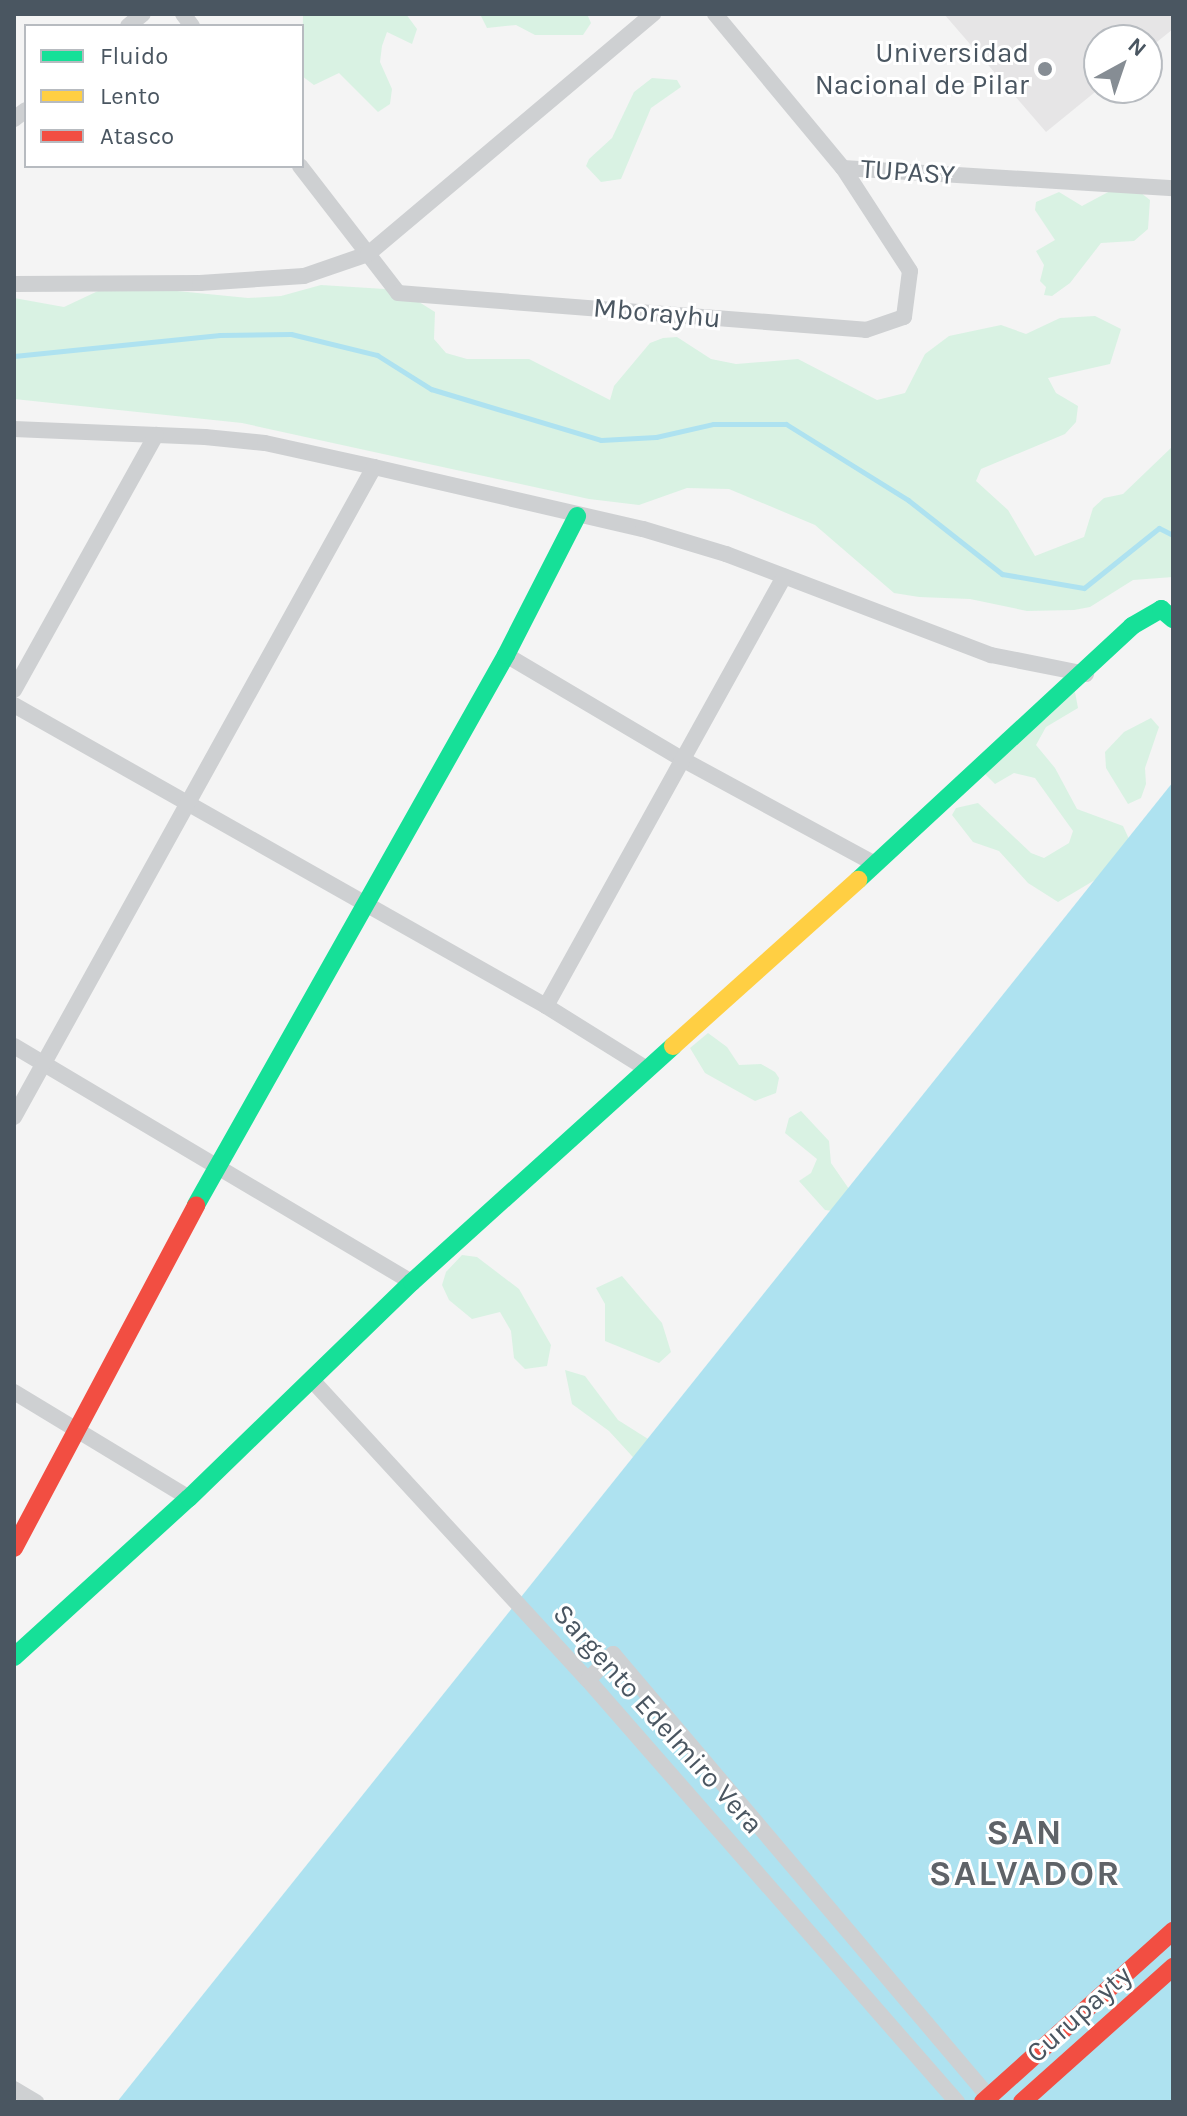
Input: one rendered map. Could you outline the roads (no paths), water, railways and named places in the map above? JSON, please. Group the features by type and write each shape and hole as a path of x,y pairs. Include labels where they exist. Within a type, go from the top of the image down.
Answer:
{"street":[{"path":"14,284 200,283 304,276 368,254 653,14"},
{"name":"TUPASY","path":"715,14 843,168 1173,188"},
{"name":"Mborayhu","path":"302,168 398,293 866,330 904,317 910,271 843,168"},
{"path":"14,429 265,443 374,467 643,529 784,577 991,655 1086,674"},
{"path":"14,690 156,435"},
{"path":"14,1117 374,467"},
{"path":"14,1548 218,1163 506,655 577,516"},
{"path":"546,1006 680,758 784,577"},
{"path":"14,1657 189,1498 412,1282 1086,674 1132,626 1161,609 1173,619"},
{"path":"506,655 680,758 875,864"},
{"path":"14,705 367,903 546,1006 647,1069"},
{"path":"14,1046 218,1163 412,1282"},
{"name":"Sargento Edelmiro Vera","path":"311,1379 588,1680 957,2102"},
{"path":"14,1392 189,1498"},
{"name":"Sargento Edelmiro Vera","path":"588,1680 613,1654 988,2100"},
{"path":"988,2100 1173,1931"},
{"name":"Curupayty","path":"1022,2102 1173,1967"},
{"path":"14,2089 36,2102"}],"water":[{"path":"1173,782 1173,2102 117,2102"}],"waterway":[{"path":"14,356 220,335 291,334 377,355 431,389 601,440 656,437 713,424 786,424 908,500 1002,574 1084,588 1159,528 1173,535"}],"place":[{"name":"Universidad Nacional de Pilar","path":"1045,69"}],"district":[{"name":"SAN SALVADOR","path":"1025,1852"}]}
